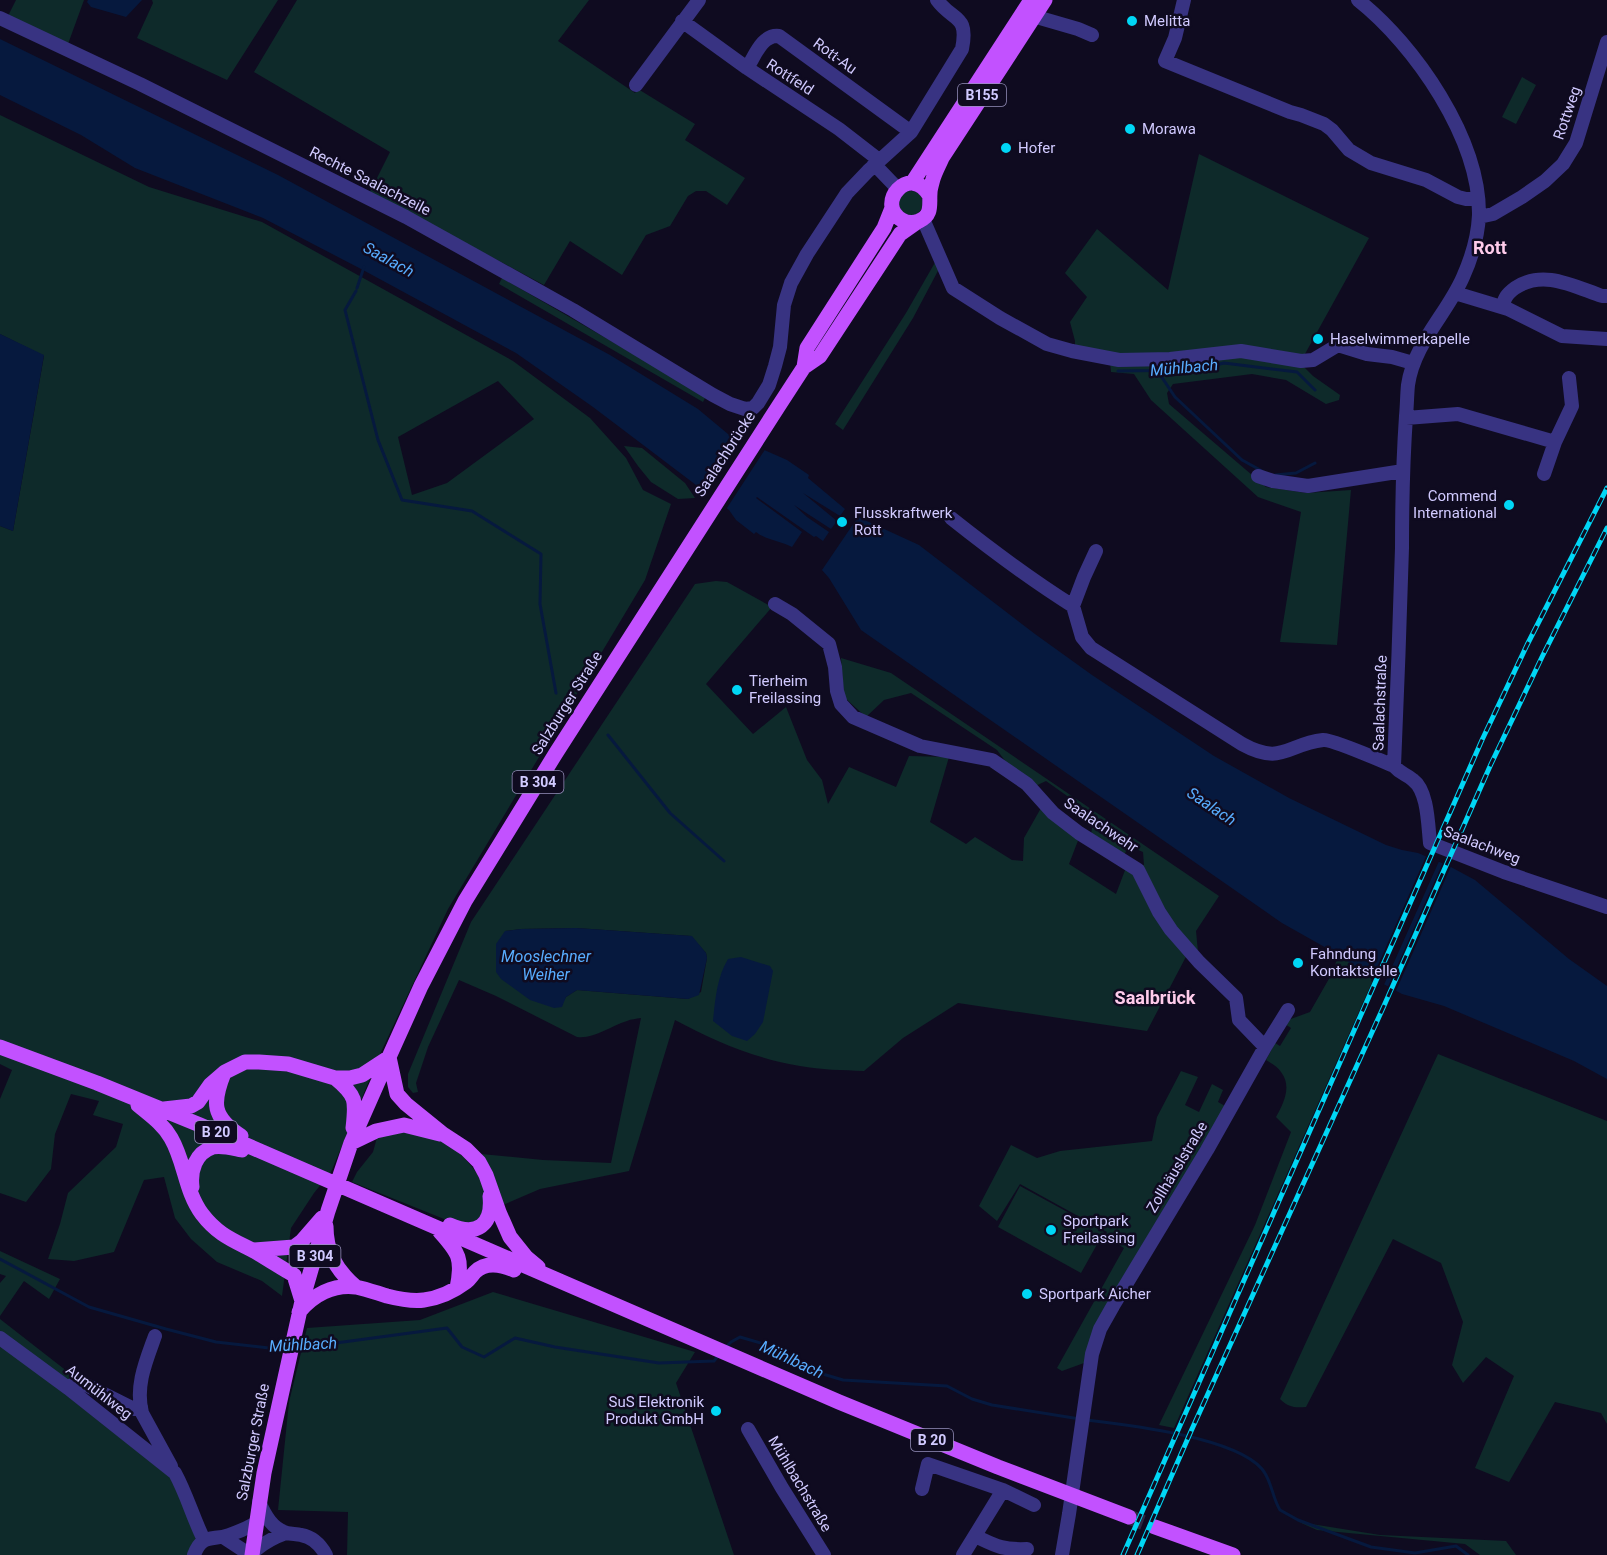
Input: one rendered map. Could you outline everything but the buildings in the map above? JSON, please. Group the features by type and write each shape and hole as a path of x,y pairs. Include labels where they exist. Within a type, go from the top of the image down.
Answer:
{"main road":[{"name":"B155","path":"905,186 1033,7 1045,0"},
{"name":"B155","path":"930,195 942,158 1033,7"},
{"path":"905,186 922,187 930,195 931,206 927,215 900,234 820,356 804,367 807,348 884,228 892,208 892,197 905,186"},
{"path":"892,208 895,214 905,222 920,220"},
{"name":"Saalachbrücke","path":"698,530 804,367"},
{"name":"Salzburger Straße","path":"389,1057 465,901 698,530"},
{"name":"B 20","path":"0,1047 161,1109 838,1402 1129,1517"},
{"path":"161,1109 191,1106 198,1102 210,1084 225,1072 244,1062 288,1064 335,1078 350,1078 362,1075 389,1057 397,1094 443,1134 474,1156 489,1181 510,1237 526,1257 546,1275"},
{"name":"B 304","path":"300,1306 327,1211 351,1143 389,1057"},
{"path":"225,1072 216,1098 221,1119 228,1128 271,1156"},
{"path":"335,1078 347,1088 355,1105 351,1143"},
{"path":"123,1093 162,1125 172,1139 194,1201 212,1226 235,1243 253,1250 294,1275 300,1306 317,1295 341,1287 356,1287 401,1299 422,1301 457,1288 468,1282 476,1270 490,1264 546,1275"},
{"path":"351,1143 376,1131 404,1125 443,1134"},
{"path":"194,1201 192,1172 196,1161 205,1151 225,1146 271,1156"},
{"path":"399,1211 427,1215 462,1230 476,1230 484,1223 489,1213 491,1203 489,1181"},
{"path":"253,1250 294,1247 327,1211"},
{"path":"327,1211 327,1240 331,1257 337,1268 356,1287"},
{"path":"438,1229 459,1256 460,1273 457,1288"},
{"name":"Salzburger Straße","path":"250,1554 300,1306"},
{"path":"1155,1527 1233,1555"}],"street":[{"path":"636,85 699,0"},
{"name":"Rechte Saalachzeile","path":"0,18 140,84 406,217 573,310 713,395 745,409 753,408 758,403 769,385 780,347 784,305 791,283 807,254 847,193 911,132 962,49 964,37 959,18 942,7 937,0"},
{"path":"1184,0 1175,38 1165,61 1324,124 1350,150 1371,163 1426,180 1458,197 1478,199"},
{"name":"Saalachstraße","path":"1073,606 1082,637 1091,648 1256,752 1281,753 1325,739 1394,766 1400,629 1402,469 1408,384 1413,363 1463,277 1473,250 1479,217 1478,199 1470,163 1451,113 1413,55 1374,13 1358,0"},
{"path":"1033,7 1040,18 1092,35"},
{"name":"Rottfeld","path":"682,21 838,129 905,186"},
{"name":"Rott-Au","path":"747,68 765,39 771,35 778,36 911,132"},
{"name":"Rottweg","path":"1479,217 1493,214 1503,208 1545,181 1563,164 1576,144 1607,42"},
{"path":"920,220 953,288 1033,337 1064,349 1119,360 1170,359 1241,351 1301,362 1313,360 1338,345 1366,354 1392,357 1413,363"},
{"path":"1502,307 1506,295 1525,282 1543,278 1607,296"},
{"path":"1455,293 1502,307 1562,336 1607,339"},
{"path":"1544,474 1555,442 1572,406 1569,378"},
{"path":"1406,418 1458,414 1555,442"},
{"path":"1258,476 1273,481 1308,486 1402,469"},
{"path":"951,518 1031,578 1073,606 1096,551"},
{"name":"Saalachwehr","path":"775,604 792,614 829,644 839,698 853,717 920,746 992,760 1027,783 1053,813 1079,833 1138,870 1159,912 1171,930 1199,962 1236,998 1239,1020 1265,1047"},
{"name":"Saalachweg","path":"1394,766 1400,773 1414,780 1422,793 1430,843 1504,872 1607,907"},
{"name":"Zollhäuslstraße","path":"1062,1555 1070,1514 1092,1354 1100,1329 1288,1010"},
{"name":"Aumühlweg","path":"155,1336 140,1380 142,1413 184,1489 204,1540"},
{"name":"Aumühlweg","path":"0,1338 68,1388 175,1473"},
{"path":"68,1388 78,1381 134,1409 141,1407"},
{"name":"Mühlbachstraße","path":"748,1429 824,1555"},
{"path":"922,1489 928,1464 1003,1490 1034,1505"},
{"path":"963,1555 1003,1490"},
{"path":"259,1502 266,1518 273,1526 286,1533 313,1539 326,1555"},
{"path":"194,1555 204,1540 223,1537 255,1523"},
{"path":"223,1537 250,1554 271,1538 286,1533"},
{"path":"975,1536 1008,1550 1026,1549"}],"green space":[{"path":"16,0 84,0 68,44 8,16"},
{"path":"152,0 278,0 227,80 137,38 153,3"},
{"path":"297,0 589,0 558,41 635,93 638,89 695,124 685,140 745,178 727,205 706,191 696,191 688,196 670,226 646,235 622,275 570,241 544,285 370,192 390,152 254,72"},
{"path":"1522,77 1536,85 1516,124 1502,117"},
{"path":"0,115 149,187 262,222 513,361 590,418 626,458 643,490 671,504 645,580 448,909 381,1052 331,1172 291,1228 282,1296 262,1281 217,1262 191,1239 175,1218 164,1177 144,1180 114,1252 74,1261 48,1259 68,1193 116,1147 123,1124 93,1115 99,1101 71,1094 55,1134 51,1169 26,1202 0,1193 0,1099 12,1070 0,1064 0,526 13,531 44,356 0,334","holes":["498,381 534,419 447,483 412,495 398,437"]},
{"path":"1199,154 1369,238 1300,363 1313,376 1340,395 1339,400 1326,404 1286,380 1252,374 1173,384 1167,393 1169,404 1266,487 1306,493 1351,490 1337,645 1280,642 1301,512 1258,497 1151,400 1134,374 1111,372 1110,361 1075,355 1075,341 1070,322 1087,297 1065,273 1097,229 1168,290"},
{"path":"911,191 920,194 923,203 920,212 911,215 902,212 899,203 902,194"},
{"path":"937,259 940,267 913,318 843,430 835,424 906,313"},
{"path":"502,278 706,396 703,402 499,284"},
{"path":"624,446 642,448 685,483 695,498 678,499 651,482"},
{"path":"727,582 772,607 706,684 753,734 786,707 807,760 822,780 828,804 849,767 896,787 909,756 949,757 930,822 966,844 975,837 1012,860 1023,861 1024,838 1041,808 1079,838 1069,864 1116,894 1127,865 1144,865 1143,852 1129,846 1124,855 1091,835 1094,815 1046,781 1027,790 997,750 911,693 884,700 866,717 844,697 841,658 891,673 1219,896 1196,931 1199,962 1189,951 1147,1031 958,1003 903,1038 864,1071 832,1070 767,1059 720,1042 675,1020 629,1171 540,1189 503,1205 492,1172 481,1154 611,1163 641,1018 629,1020 590,1036 577,1037 459,980 428,1047 416,1083 418,1092 413,1093 408,1087 408,1074 471,922 695,584","holes":["576,928 691,936 706,953 707,958 701,992 688,999 577,990 566,997 563,1002 505,931"]},
{"path":"1338,954 1373,980 1174,1428 1159,1425 1255,1225 1291,1132 1276,1117 1286,1094 1284,1077 1278,1068 1266,1060 1275,1043 1280,1046 1291,1028 1285,1024 1288,1020 1310,1012 1334,970"},
{"path":"1438,1054 1607,1121 1607,1424 1601,1413 1555,1402 1509,1482 1475,1468 1514,1376 1486,1357 1463,1383 1452,1365 1463,1322 1441,1263 1393,1239 1306,1407 1291,1406 1280,1399"},
{"path":"1181,1071 1198,1077 1185,1105 1199,1112 1212,1084 1223,1090 1218,1102 1225,1106 1084,1363 1062,1371 1057,1368 1124,1248 1104,1236 1107,1232 1020,1184 997,1221 979,1206 1011,1145 1037,1158 1060,1151 1152,1141 1157,1117"},
{"path":"398,1130 438,1140 464,1157 476,1172 484,1188 486,1196 484,1214 473,1223 454,1223 352,1182 373,1152 378,1134"},
{"name":"Sportpark Freilassing","path":"1020,1186 1104,1232 1081,1273 998,1227"},
{"path":"0,1251 60,1279 49,1299 24,1281 0,1316 0,1283 6,1276 0,1274"},
{"path":"493,1292 695,1352 676,1383 734,1555 347,1555 348,1512 278,1510 289,1402 307,1328 420,1320"},
{"path":"0,1319 77,1379 68,1388 0,1333"},
{"path":"0,1343 176,1482 196,1539 192,1555 0,1555"},
{"path":"1299,1522 1380,1535 1506,1541 1516,1555 1480,1555 1465,1544 1317,1530"}],"water":[{"path":"88,0 142,0 126,17 91,7"},
{"name":"Saalach","path":"0,39 278,175 610,355 698,409 728,434 787,460 809,475 808,478 845,509 840,516 803,493 837,521 831,529 794,505 829,532 823,541 757,497 802,532 792,547 756,532 754,534 736,520 729,510 593,407 516,353 263,218 135,168 81,135 0,95"},
{"path":"0,334 44,355 13,531 0,526"},
{"name":"Saalach","path":"858,517 919,545 1092,675 1214,756 1289,798 1386,845 1418,853 1475,880 1569,959 1607,986 1607,1079 1574,1061 1444,1006 1402,994 1365,974 1337,954 1282,923 861,630 822,570"},
{"name":"Mooslechner Weiher","path":"576,928 692,936 706,953 707,958 699,995 688,999 577,990 566,997 562,1007 554,1008 530,1000 501,979 496,972 496,944 505,931"},
{"path":"741,957 770,966 773,971 763,1022 747,1041 732,1036 713,1021 717,989 724,966 728,959"}],"pier":[{"path":"742,437 766,448 725,511 704,495"},
{"path":"1427,854 1440,859 1383,987 1371,981"},
{"path":"1444,860 1452,864 1395,993 1387,989"}],"waterway":[{"path":"357,288 364,267"},
{"path":"356,291 345,310 378,440 402,500 472,511 541,554 540,604 556,693"},
{"name":"Mühlbach","path":"1118,371 1194,370 1224,363 1297,372 1315,390"},
{"path":"1157,370 1175,397 1242,460 1262,471"},
{"path":"1275,475 1296,473 1315,463"},
{"path":"608,735 670,813 724,861"},
{"name":"Mühlbach","path":"0,1259 89,1307 216,1342 269,1348 287,1347"},
{"name":"Mühlbach","path":"297,1346 321,1345 447,1328 462,1347 484,1357 515,1338 555,1347 659,1363 714,1361 718,1356"},
{"name":"Mühlbach","path":"727,1346 740,1337 774,1347 792,1361 816,1372 843,1380 947,1386 972,1399 992,1405 1080,1419"},
{"name":"Mühlbach","path":"1086,1420 1179,1434 1229,1449 1248,1458 1262,1469 1280,1510 1298,1520 1371,1547 1415,1553 1456,1546 1468,1555"}],"tunnel":[{"path":"1129,1517 1155,1527"}],"railway":[{"path":"1123,1555 1482,740 1527,645 1607,488"},
{"path":"1137,1555 1491,764 1607,528"}],"place":[{"name":"Melitta","path":"1132,21"},
{"name":"Morawa","path":"1130,129"},
{"name":"Hofer","path":"1006,148"},
{"name":"Haselwimmerkapelle","path":"1318,339"},
{"name":"Commend International","path":"1509,505"},
{"name":"Flusskraftwerk Rott","path":"842,522"},
{"name":"Tierheim Freilassing","path":"737,690"},
{"name":"Fahndung Kontaktstelle","path":"1298,963"},
{"name":"Sportpark Freilassing","path":"1051,1230"},
{"name":"Sportpark Aicher","path":"1027,1294"},
{"name":"SuS Elektronik Produkt GmbH","path":"716,1411"}],"district":[{"name":"Rott","path":"1490,248"},
{"name":"Saalbrück","path":"1155,998"}]}
